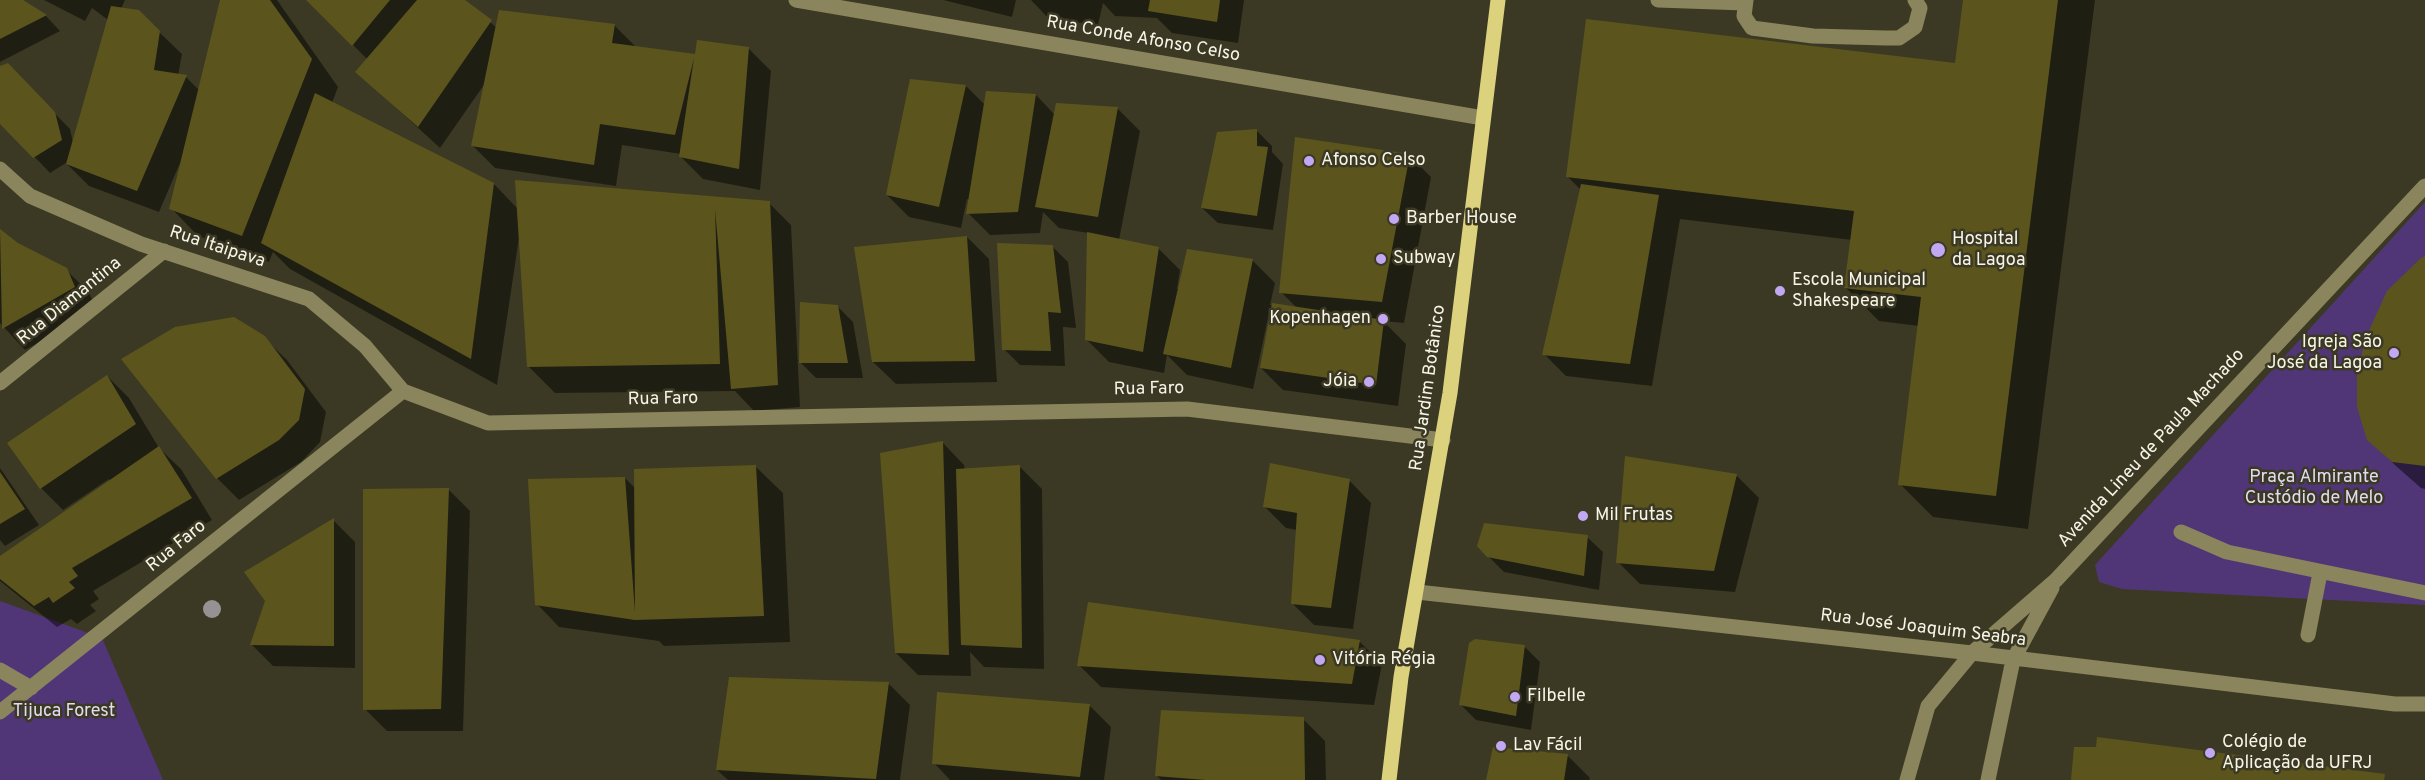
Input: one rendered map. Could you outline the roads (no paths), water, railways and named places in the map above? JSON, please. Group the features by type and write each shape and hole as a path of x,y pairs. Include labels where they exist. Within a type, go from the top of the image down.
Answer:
{"main road":[{"name":"Rua Jardim Botânico","path":"1389,780 1401,677 1443,440 1498,0"}],"street":[{"name":"Rua Conde Afonso Celso","path":"796,0 1483,118"},
{"path":"1658,0 1745,1 1744,16 1752,28 1813,36 1886,38 1899,38 1915,27 1920,8 1915,0"},
{"name":"Rua Itaipava","path":"0,169 30,196 141,244 309,299 365,345 403,390"},
{"name":"Avenida Lineu de Paula Machado","path":"1907,780 1928,706 1972,653 2056,580 2425,186"},
{"name":"Rua Diamantina","path":"0,383 164,251"},
{"name":"Rua Faro","path":"0,712 403,390 488,423 1187,409 1443,440"},
{"path":"2181,532 2227,552 2319,573 2425,593"},
{"path":"2308,635 2319,573"},
{"name":"Avenida Lineu de Paula Machado","path":"1988,780 2013,660 2056,580"},
{"name":"Rua José Joaquim Seabra","path":"1417,592 1972,653 2013,660 2395,704 2425,704"},
{"path":"0,670 31,688"}],"place":[{"name":"Afonso Celso","path":"1309,161"},
{"name":"Barber House","path":"1394,219"},
{"name":"Hospital da Lagoa","path":"1938,250"},
{"name":"Subway","path":"1381,259"},
{"name":"Escola Municipal Shakespeare","path":"1780,291"},
{"name":"Kopenhagen","path":"1383,319"},
{"name":"Igreja São José da Lagoa","path":"2394,353"},
{"name":"Jóia","path":"1369,382"},
{"name":"Mil Frutas","path":"1583,516"},
{"name":"Vitória Régia","path":"1320,660"},
{"name":"Filbelle","path":"1515,697"},
{"name":"Lav Fácil","path":"1501,746"},
{"name":"Colégio de Aplicação da UFRJ","path":"2210,753"}],"park label":[{"name":"Praça Almirante Custódio de Melo","path":"2314,488"},
{"name":"Tijuca Forest","path":"64,712"}]}
